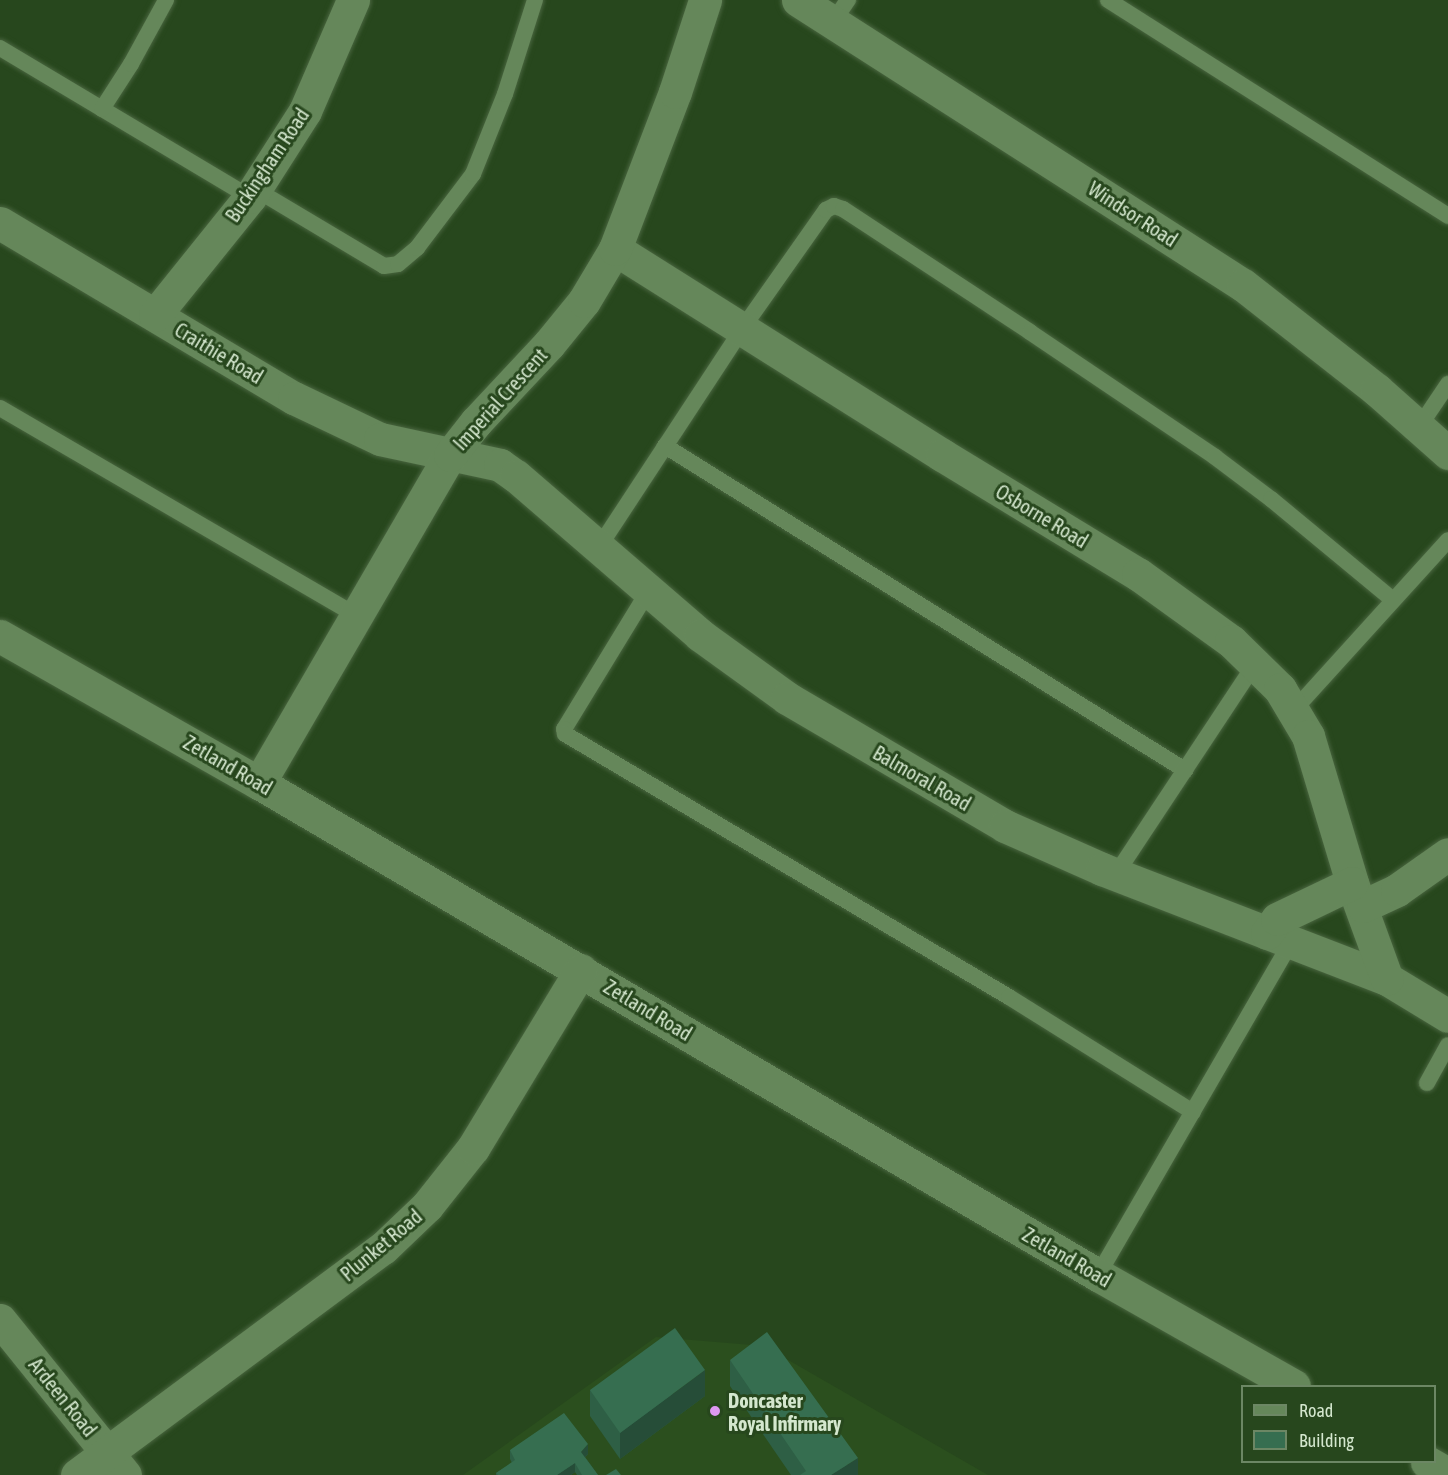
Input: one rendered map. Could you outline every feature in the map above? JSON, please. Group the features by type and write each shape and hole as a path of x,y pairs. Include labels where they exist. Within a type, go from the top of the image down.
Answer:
{"street":[{"name":"Buckingham Road","path":"155,315 253,193 305,111 353,0"},
{"name":"Imperial Crescent","path":"260,783 450,455 476,422 549,344 584,301 615,249 675,92 705,0"},
{"name":"Windsor Road","path":"798,0 840,11 1243,285 1377,390 1448,453"},
{"name":"Craithie Road","path":"0,223 305,403 380,438 450,455"},
{"name":"Osborne Road","path":"615,249 942,455 1138,574 1232,641 1280,689 1308,735 1387,979"},
{"name":"Balmoral Road","path":"450,455 500,465 516,476 700,635 787,698 1005,825 1116,874 1387,979 1448,1016"},
{"name":"Zetland Road","path":"0,636 260,783 1098,1275 1292,1385"},
{"path":"1279,937 1277,920 1358,894 1397,890 1448,854"},
{"name":"Plunket Road","path":"77,1475 117,1464 383,1248 427,1206 473,1148 581,970"},
{"name":"Ardeen Road","path":"0,1320 117,1464"},
{"path":"1430,1463 1448,1474"}],"lane":[{"path":"102,109 131,64 166,0"},
{"path":"0,48 102,109 384,266 398,264 417,248 473,174 523,44 535,0"},
{"path":"1108,0 1448,216"},
{"path":"599,548 742,328 826,210 834,206 843,209 1215,457 1271,499 1393,600"},
{"path":"1419,427 1448,384"},
{"path":"0,408 357,616"},
{"path":"665,446 1185,770"},
{"path":"1294,710 1448,540"},
{"path":"649,590 564,729 565,734 1009,997 1193,1112"},
{"path":"1116,874 1256,664"},
{"path":"1098,1275 1193,1112 1279,937"},
{"path":"1427,1083 1448,1045"}],"shaded area":[{"name":"Doncaster Royal Infirmary","path":"656,1337 764,1346 988,1475 463,1475"}],"building":[{"path":"675,1328 705,1370 620,1433 590,1390"},
{"path":"767,1332 858,1458 831,1475 800,1475 806,1471 730,1360"},
{"path":"564,1413 588,1444 581,1452 598,1475 582,1475 575,1463 557,1475 498,1475 496,1473 515,1460 510,1450"},
{"path":"616,1469 621,1475 606,1475"}],"place":[{"name":"Doncaster Royal Infirmary","path":"715,1411"}]}
